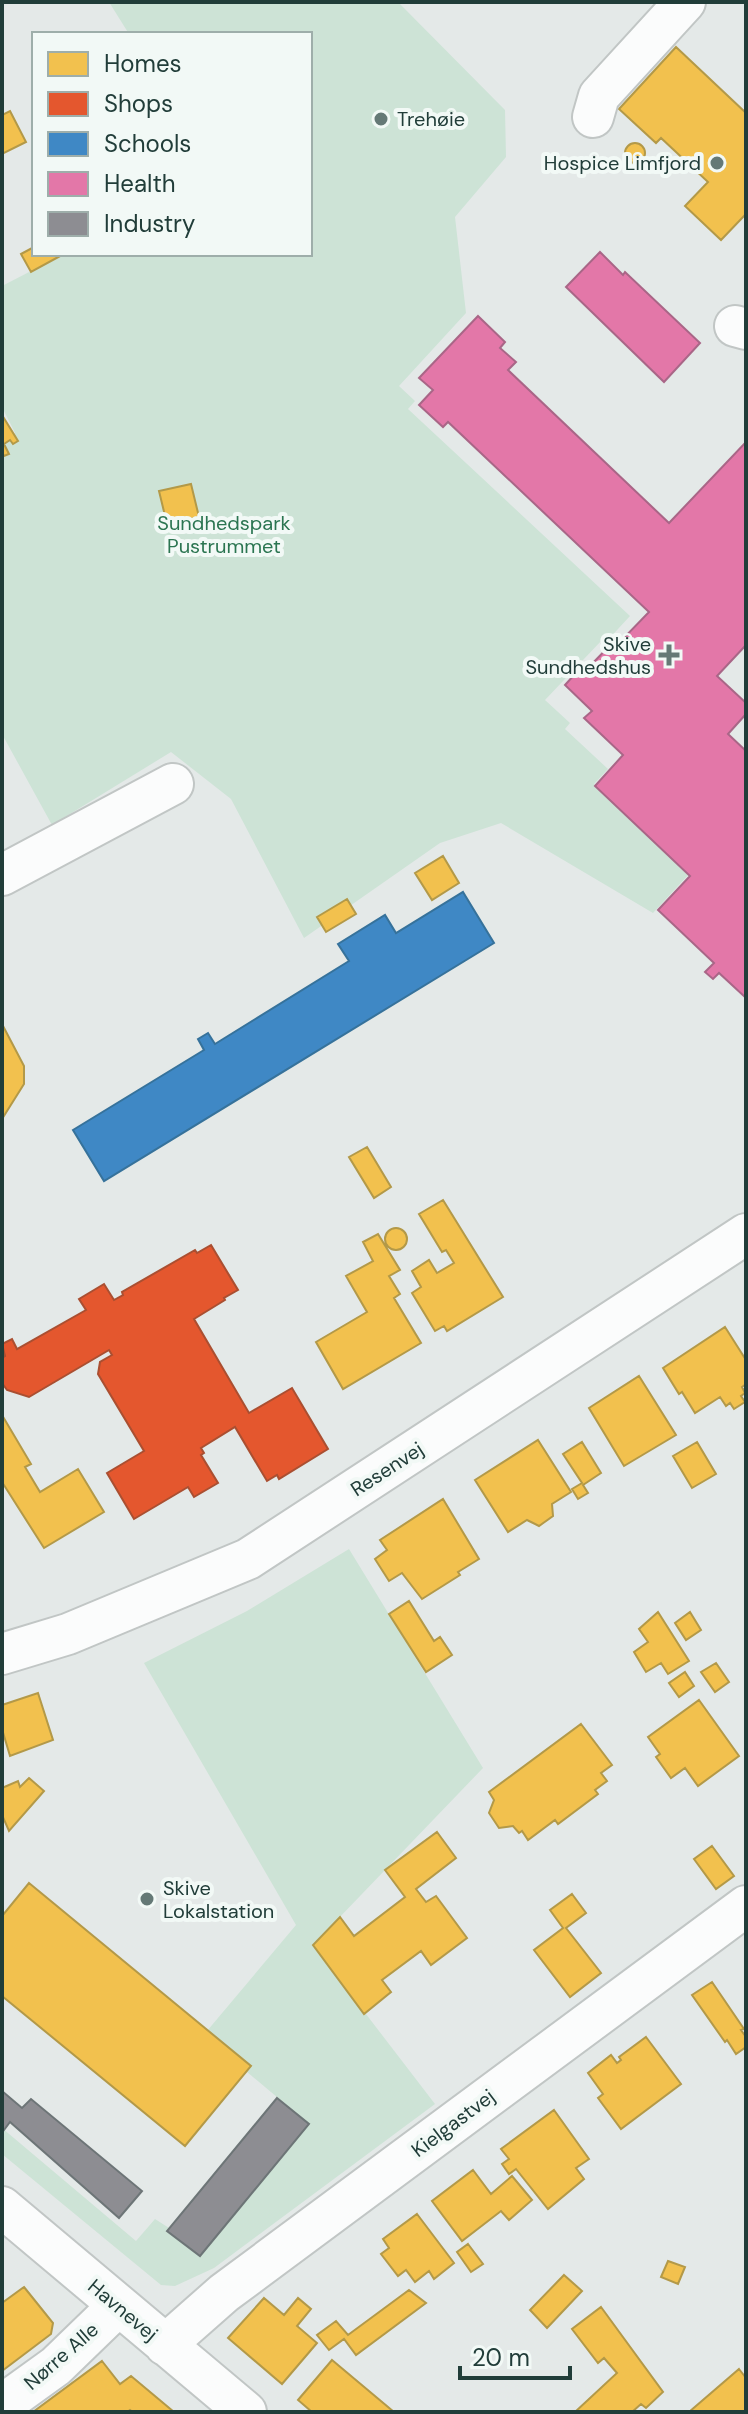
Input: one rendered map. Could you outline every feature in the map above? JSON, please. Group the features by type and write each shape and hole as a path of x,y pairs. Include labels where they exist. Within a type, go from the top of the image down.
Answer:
{"street":[{"path":"593,117 599,96 685,2"},
{"path":"2,875 173,784"},
{"name":"Resenvej","path":"2,1654 68,1634 248,1559 746,1234"},
{"name":"Kielgastvej","path":"165,2345 224,2293 746,1906"},
{"name":"Havnevej","path":"2,2207 246,2412"},
{"name":"Nørre Alle","path":"2,2405 56,2366 118,2306"}],"green space":[{"name":"Sundhedspark Pustrummet","path":"109,2 398,2 505,110 506,157 455,217 466,313 399,386 415,401 408,409 630,616 606,642 603,639 545,700 570,723 565,729 608,769 594,784 690,873 653,913 501,823 440,843 304,938 231,799 171,752 52,825 2,734 2,442 15,433 2,407 2,286 60,256 312,256 312,32 128,32"},
{"path":"349,1549 483,1768 313,1945 435,2104 214,2268 175,2286 161,2285 2,2154 2,2128 136,2241 155,2219 200,2256 309,2124 247,2072 251,2065 207,2031 296,1925 144,1663 247,1611"}],"building: Homes":[{"name":"Hospice Limfjord","path":"676,47 746,113 746,218 744,216 721,240 685,206 708,182 661,138 656,143 619,109"},
{"path":"10,111 26,142 2,154 2,115"},
{"path":"631,143 639,143 645,153 639,163 631,163 625,157 625,149"},
{"path":"32,248 32,256 60,256 31,272 21,254"},
{"path":"2,415 18,441 13,444 10,440 4,444 9,454 4,456 2,453"},
{"path":"191,484 199,517 167,524 159,491"},
{"path":"443,856 459,883 432,900 415,873"},
{"path":"347,899 356,914 326,932 317,917"},
{"path":"2,1024 24,1066 24,1084 2,1119"},
{"path":"367,1147 391,1187 374,1198 349,1157"},
{"path":"443,1200 503,1297 447,1331 444,1326 435,1331 412,1293 421,1287 412,1271 429,1260 437,1273 454,1263 446,1250 442,1252 419,1214"},
{"path":"396,1228 404,1231 407,1239 404,1247 396,1250 388,1247 385,1239 388,1231"},
{"path":"378,1234 400,1270 389,1276 400,1294 394,1298 421,1343 343,1389 316,1342 367,1312 346,1276 373,1261 363,1242"},
{"path":"725,1327 746,1360 746,1384 742,1387 745,1393 741,1396 745,1402 734,1409 730,1403 726,1406 720,1397 695,1413 663,1368"},
{"path":"639,1376 676,1435 624,1466 589,1408"},
{"path":"2,1415 31,1464 25,1467 40,1492 78,1469 104,1512 44,1548 2,1482"},
{"path":"538,1440 571,1492 552,1504 553,1516 539,1526 527,1520 508,1532 475,1480"},
{"path":"582,1442 601,1473 583,1485 588,1493 578,1499 572,1489 582,1483 563,1454"},
{"path":"697,1442 716,1474 692,1488 673,1456"},
{"path":"443,1499 479,1559 422,1599 402,1573 389,1581 375,1559 387,1550 380,1540"},
{"path":"409,1601 434,1641 440,1637 452,1655 426,1672 389,1614"},
{"path":"658,1612 689,1661 668,1674 661,1663 646,1672 634,1652 648,1642 639,1629"},
{"path":"690,1612 701,1630 686,1640 675,1623"},
{"path":"716,1663 729,1682 715,1692 701,1672"},
{"path":"685,1672 694,1686 679,1697 669,1683"},
{"path":"38,1693 53,1740 10,1756 2,1729 2,1705"},
{"path":"699,1700 739,1756 698,1786 685,1768 671,1778 656,1757 660,1754 648,1737"},
{"path":"581,1724 612,1765 601,1773 607,1781 595,1790 598,1794 558,1824 555,1820 528,1840 522,1831 519,1833 513,1826 499,1828 489,1813 494,1800 489,1792"},
{"path":"29,1778 44,1791 9,1831 2,1815 2,1788 18,1781 20,1787"},
{"path":"437,1832 456,1858 416,1889 426,1902 436,1896 467,1938 431,1965 421,1951 382,1980 391,1992 364,2014 313,1945 340,1917 354,1936 405,1897 385,1870"},
{"path":"712,1846 734,1876 716,1889 694,1859"},
{"path":"29,1883 251,2066 185,2146 2,1996 2,1916"},
{"path":"572,1894 586,1913 566,1928 601,1973 570,1997 534,1950 563,1928 550,1910"},
{"path":"712,1982 744,2029 741,2030 746,2037 746,2047 736,2054 692,1995"},
{"path":"646,2037 681,2084 621,2129 598,2098 603,2094 588,2073 611,2055 617,2063 621,2060 619,2057"},
{"path":"554,2110 589,2159 576,2168 584,2179 548,2209 516,2169 509,2174 502,2164 509,2159 501,2149"},
{"path":"473,2170 491,2194 512,2176 532,2200 509,2220 501,2211 462,2241 432,2201"},
{"path":"417,2214 454,2263 434,2279 429,2271 415,2282 406,2270 398,2276 381,2254 389,2248 383,2239"},
{"path":"468,2244 483,2264 471,2272 457,2252"},
{"path":"668,2261 685,2267 678,2284 661,2277"},
{"path":"564,2275 582,2291 547,2328 530,2310"},
{"path":"24,2287 53,2323 51,2334 2,2371 2,2303"},
{"path":"409,2290 426,2303 356,2355 344,2339 329,2350 317,2335 336,2321 348,2335"},
{"path":"264,2298 284,2315 298,2298 311,2309 297,2326 317,2343 282,2384 228,2338"},
{"path":"601,2307 663,2392 646,2408 641,2404 632,2412 575,2412 617,2373 604,2358 598,2363 572,2329"},
{"path":"332,2360 394,2412 312,2412 298,2400"},
{"path":"102,2361 120,2384 131,2376 174,2412 33,2412"},
{"path":"739,2369 746,2378 746,2412 689,2412"}],"building: Shops":[{"path":"211,1245 238,1290 194,1319 249,1413 292,1388 328,1449 279,1479 277,1475 267,1481 235,1427 201,1448 204,1453 201,1455 218,1483 194,1497 188,1487 134,1519 107,1473 144,1451 98,1374 100,1362 112,1355 109,1350 29,1397 7,1390 2,1383 2,1358 5,1356 2,1344 12,1339 17,1349 86,1310 79,1299 104,1284 114,1300 123,1295 122,1292 195,1250 197,1253"}],"building: Schools":[{"path":"463,892 494,943 104,1181 73,1130 204,1050 198,1039 208,1033 215,1044 349,961 338,944 385,915 396,933"}],"building: Health":[{"path":"600,252 700,343 664,382 566,287"},
{"name":"Skive Sundhedshus","path":"478,316 505,342 500,348 516,362 508,370 669,523 746,442 746,645 717,676 746,703 746,714 728,734 746,751 746,998 719,973 713,979 705,972 714,963 658,910 690,876 595,786 623,755 584,718 592,711 565,685 584,664 588,668 615,640 619,643 649,612 448,422 443,427 419,405 433,390 419,378"}],"building: Industry":[{"path":"2,2091 22,2108 31,2099 142,2191 119,2218 10,2122 4,2130 2,2128"},
{"path":"277,2098 309,2124 200,2256 167,2231"}],"place":[{"name":"Trehøie","path":"381,119"},
{"name":"Hospice Limfjord","path":"717,163"},
{"name":"Skive Sundhedshus","path":"669,655"},
{"name":"Skive Lokalstation","path":"147,1899"}]}
